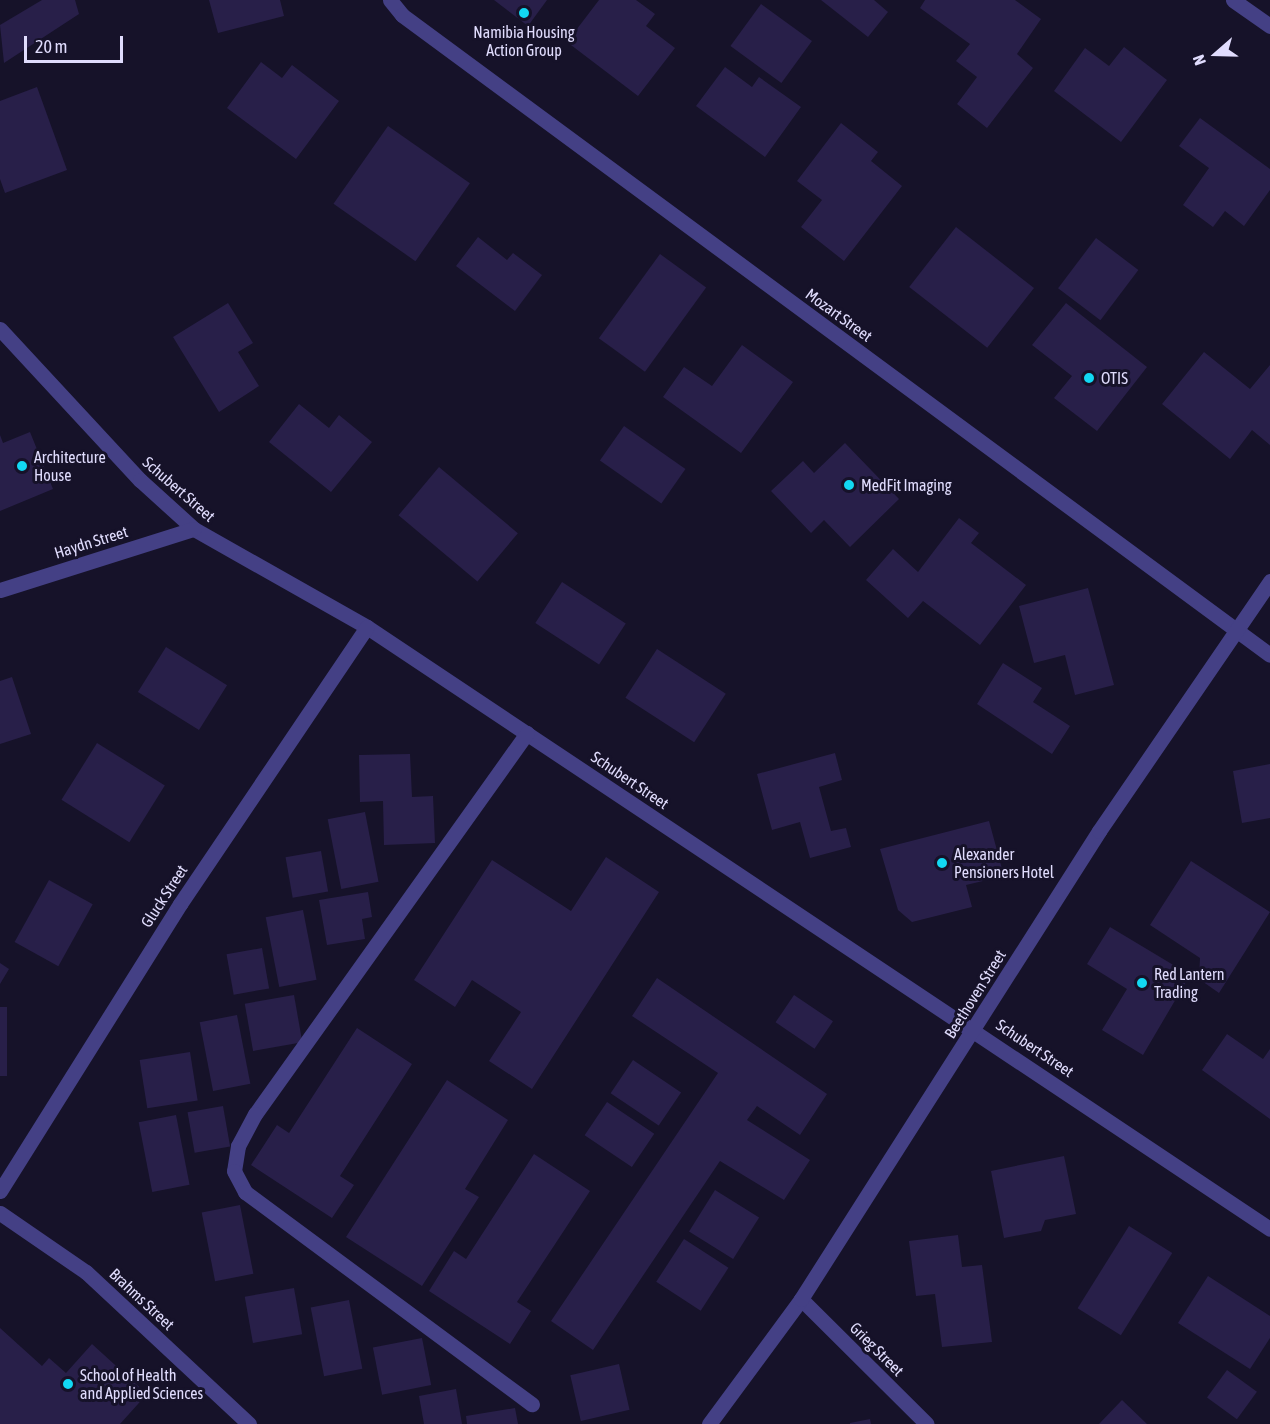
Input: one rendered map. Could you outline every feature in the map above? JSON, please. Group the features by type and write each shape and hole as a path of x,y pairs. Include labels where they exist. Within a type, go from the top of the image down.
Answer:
{"street":[{"name":"Mozart Street","path":"390,0 412,22 1270,655"},
{"path":"1233,0 1270,26"},
{"name":"Schubert Street","path":"0,328 140,480 194,529 367,627 974,1029 1270,1229"},
{"name":"Haydn Street","path":"0,590 194,529"},
{"name":"Beethoven Street","path":"709,1424 801,1299 974,1029 1270,581"},
{"name":"Gluck Street","path":"0,1191 180,904 367,627"},
{"path":"527,733 255,1114 238,1146 234,1171 245,1192 532,1404"},
{"name":"Brahms Street","path":"0,1213 86,1272 249,1424"},
{"name":"Grieg Street","path":"801,1299 927,1424"}],"building":[{"path":"42,0 75,0 79,14 4,63 0,25"},
{"path":"209,0 280,0 284,16 218,33"},
{"name":"Namibia Housing Action Group","path":"494,0 547,0 528,26"},
{"path":"599,0 636,0 655,14 646,26 675,48 638,96 567,42"},
{"path":"821,0 874,0 888,12 868,37"},
{"path":"925,0 1015,0 1041,19 1017,54 1033,68 987,128 957,104 977,77 956,61 970,44 920,8"},
{"path":"761,4 812,41 781,83 730,46"},
{"path":"1124,47 1167,80 1121,142 1054,91 1085,48 1109,66"},
{"path":"261,62 282,78 292,65 339,101 296,159 227,108"},
{"path":"725,67 752,87 759,77 801,107 765,157 696,106"},
{"path":"37,87 67,170 5,193 0,179 0,101"},
{"path":"1200,118 1270,169 1270,190 1244,226 1225,211 1213,227 1183,205 1209,168 1179,146"},
{"path":"841,123 878,152 871,161 902,186 844,261 801,227 822,200 797,181"},
{"path":"388,126 470,183 415,261 334,204"},
{"path":"956,227 1034,288 987,348 909,287"},
{"path":"478,237 507,260 513,253 542,275 515,311 456,266"},
{"path":"1096,238 1138,270 1100,320 1058,288"},
{"path":"660,254 706,288 645,372 599,338"},
{"path":"228,303 253,343 238,352 259,386 219,412 173,337"},
{"path":"1066,303 1147,367 1097,431 1054,398 1072,376 1032,345"},
{"path":"742,345 793,382 741,453 663,397 684,367 712,386"},
{"path":"1204,352 1250,389 1270,365 1270,445 1252,430 1230,459 1162,404"},
{"path":"299,404 329,428 339,415 372,442 331,492 269,442"},
{"path":"624,426 685,469 661,503 600,460"},
{"name":"Architecture House","path":"30,432 53,489 0,511 0,435 3,443"},
{"path":"845,443 899,499 850,547 824,520 811,533 771,491 803,461 814,473"},
{"path":"439,467 518,533 477,581 399,515"},
{"path":"959,518 979,533 971,543 1026,585 980,645 923,601 908,618 866,580 893,549 918,572"},
{"path":"562,582 626,623 599,664 535,623"},
{"path":"1088,588 1114,685 1075,695 1065,655 1034,663 1019,606"},
{"path":"166,647 227,685 199,730 138,692"},
{"path":"657,649 726,694 694,742 625,698"},
{"path":"1003,663 1042,688 1033,702 1070,726 1052,754 977,704"},
{"path":"12,677 31,734 0,744 0,681"},
{"path":"97,743 165,785 129,842 61,800"},
{"path":"835,753 842,780 819,787 831,831 846,828 851,847 810,858 800,822 772,830 757,774"},
{"path":"410,754 412,797 433,796 435,843 384,845 383,801 360,802 359,755"},
{"path":"1270,764 1270,818 1242,823 1233,771"},
{"path":"365,812 379,882 341,889 328,819"},
{"name":"Alexander Pensioners Hotel","path":"989,821 1004,876 966,885 972,907 912,922 898,910 880,849"},
{"path":"321,851 328,891 293,898 286,857"},
{"path":"606,857 659,892 532,1089 489,1061 521,1012 472,980 455,1007 414,980 492,860 571,911"},
{"path":"1191,861 1270,912 1219,993 1199,979 1200,958 1150,925"},
{"path":"49,880 93,904 58,966 15,942"},
{"path":"368,892 372,917 362,919 365,939 327,945 319,900"},
{"path":"303,910 317,980 279,987 266,917"},
{"path":"1110,927 1190,975 1143,1055 1102,1030 1127,989 1087,964"},
{"path":"262,948 269,988 234,995 227,954"},
{"path":"0,963 9,969 0,984"},
{"path":"657,978 827,1094 800,1135 757,1106 747,1120 810,1160 784,1200 720,1161 593,1350 551,1321 718,1073 632,1016"},
{"path":"294,995 302,1042 253,1051 245,1004"},
{"path":"794,995 833,1021 815,1049 776,1022"},
{"path":"0,1007 7,1007 7,1076 0,1076"},
{"path":"237,1015 250,1084 213,1091 200,1022"},
{"path":"357,1028 412,1064 340,1176 354,1185 332,1218 251,1165 277,1125 289,1133"},
{"path":"1227,1034 1263,1059 1270,1049 1270,1119 1202,1070"},
{"path":"190,1052 198,1100 147,1108 140,1060"},
{"path":"633,1060 681,1092 659,1126 611,1093"},
{"path":"447,1080 508,1120 465,1189 479,1197 422,1286 346,1237"},
{"path":"607,1102 654,1134 632,1167 585,1135"},
{"path":"223,1106 230,1146 195,1153 188,1112"},
{"path":"176,1115 190,1185 152,1192 139,1122"},
{"path":"534,1154 590,1191 517,1302 531,1311 510,1344 429,1291 454,1251 466,1259"},
{"path":"1064,1156 1076,1214 1045,1220 1041,1231 1004,1238 991,1171"},
{"path":"715,1190 759,1218 733,1259 689,1232"},
{"path":"240,1205 253,1274 215,1281 202,1212"},
{"path":"1129,1226 1172,1253 1121,1335 1078,1308"},
{"path":"958,1235 962,1267 982,1265 992,1342 942,1347 935,1294 916,1296 909,1241"},
{"path":"684,1239 728,1268 701,1311 656,1282"},
{"path":"1208,1276 1270,1316 1270,1338 1250,1369 1178,1323"},
{"path":"294,1288 302,1334 253,1343 245,1297"},
{"path":"349,1300 362,1369 324,1376 311,1307"},
{"name":"School of Health and Applied Sciences","path":"0,1328 42,1366 49,1358 66,1373 92,1344 147,1394 120,1424 0,1424"},
{"path":"422,1338 431,1385 382,1395 373,1348"},
{"path":"619,1364 630,1410 581,1421 570,1375"},
{"path":"1227,1370 1257,1392 1237,1419 1207,1398"},
{"path":"456,1389 462,1424 424,1424 419,1396"},
{"path":"1122,1400 1147,1424 1099,1424"},
{"path":"515,1408 518,1424 467,1424 466,1416"},
{"path":"870,1419 871,1424 850,1424 850,1423"}],"place":[{"name":"Namibia Housing Action Group","path":"524,13"},
{"name":"OTIS","path":"1089,378"},
{"name":"Architecture House","path":"22,466"},
{"name":"MedFit Imaging","path":"849,485"},
{"name":"Alexander Pensioners Hotel","path":"942,863"},
{"name":"Red Lantern Trading","path":"1142,983"},
{"name":"School of Health and Applied Sciences","path":"68,1384"}]}
